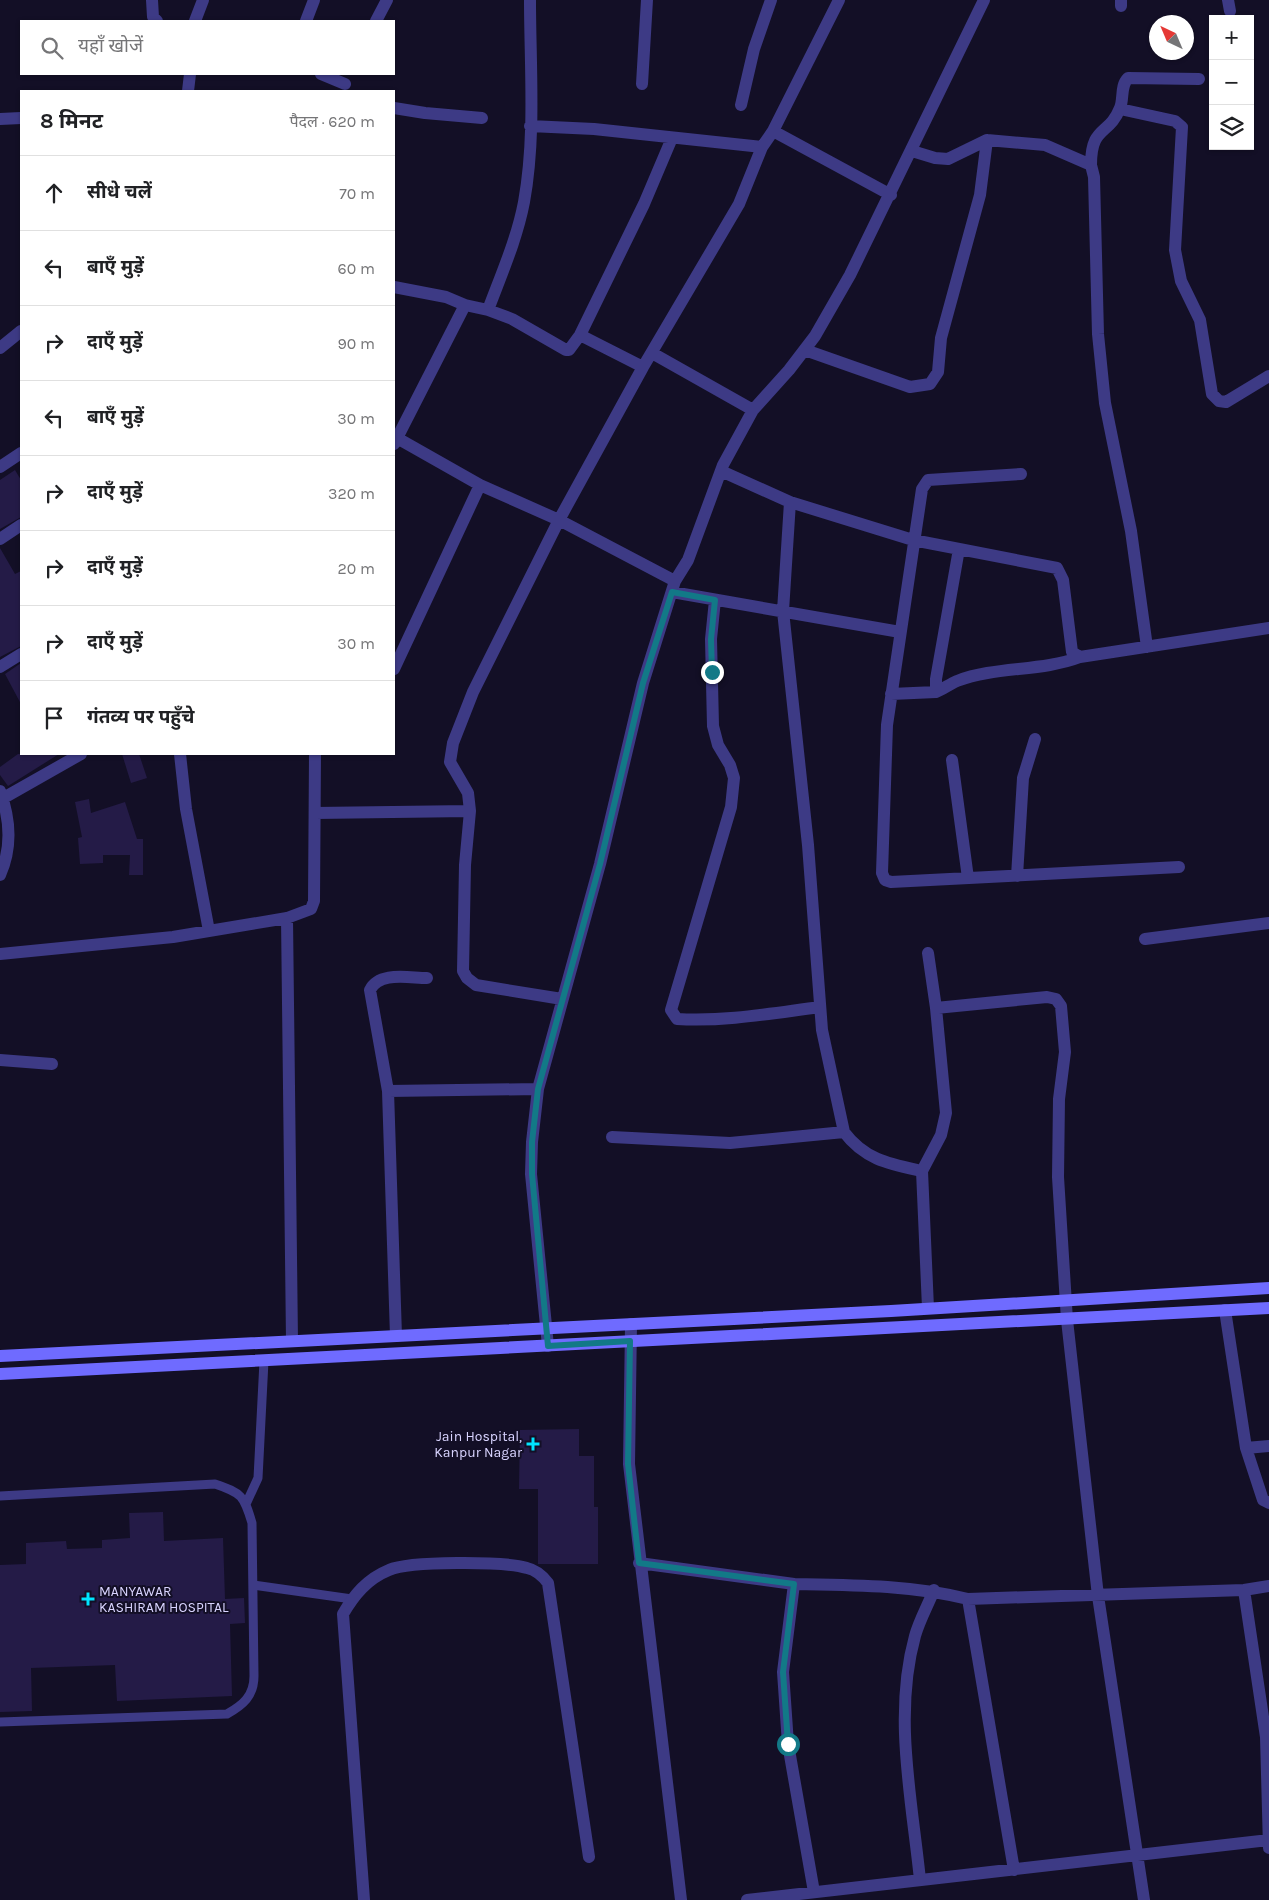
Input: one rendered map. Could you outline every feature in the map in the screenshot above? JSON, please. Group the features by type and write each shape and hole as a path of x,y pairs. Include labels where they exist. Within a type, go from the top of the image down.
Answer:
{"main road":[{"path":"0,1356 631,1324 1269,1288"},
{"path":"0,1374 1269,1308"}],"street":[{"path":"152,0 153,17 156,20"},
{"path":"195,20 202,0"},
{"path":"306,20 314,0"},
{"path":"377,20 387,0"},
{"path":"488,310 519,226 528,176 530,0"},
{"path":"642,84 648,0"},
{"path":"741,106 754,49 771,0"},
{"path":"562,999 476,985 467,978 463,971 465,864 470,811 468,793 450,762 453,743 473,692 559,520 643,367 739,204 762,147 773,131 839,0"},
{"path":"548,1346 532,1174 532,1142 538,1089 600,864 643,683 674,587 688,560 721,471 754,410 805,350 850,275 891,195 984,0"},
{"path":"188,90 190,75"},
{"path":"324,75 346,83"},
{"path":"1147,647 1131,531 1105,403 1098,334 1094,177 1091,165 1091,148 1094,140 1114,120 1120,109 1124,84 1128,78 1199,79"},
{"path":"395,108 425,114 482,118"},
{"path":"1120,109 1175,122 1182,127 1176,250 1181,281 1187,298 1200,320 1212,394 1226,402 1269,376"},
{"path":"0,119 20,118"},
{"path":"530,126 594,129 762,147"},
{"path":"773,131 891,195"},
{"path":"395,287 446,297 465,305 488,310 512,319 566,350 571,347 580,335 644,204 672,138"},
{"path":"912,151 935,158 948,159 987,140 1045,145 1091,165"},
{"path":"805,350 910,387 930,384 938,372 941,338 980,195 987,140"},
{"path":"465,305 395,441 480,485 559,520 674,587 715,600 900,632"},
{"path":"0,348 20,332"},
{"path":"580,335 643,367"},
{"path":"652,353 754,410"},
{"path":"0,467 20,454"},
{"path":"721,471 790,502 913,540 1057,568 1064,580 1072,652 1080,657"},
{"path":"1021,474 928,480 922,489 887,724 882,873 885,880 891,882 1179,866"},
{"path":"395,667 480,485"},
{"path":"790,502 783,611 808,845 822,1030 844,1132 849,1138 881,1162 922,1171"},
{"path":"0,539 20,526"},
{"path":"936,692 936,679 959,549"},
{"path":"715,600 711,639 713,726 718,745 730,765 734,778 730,807 671,1010 677,1020 687,1020 744,1016 820,1007"},
{"path":"891,694 936,692 958,681 1001,671 1052,665 1080,657 1269,628"},
{"path":"0,667 20,655"},
{"path":"1016,876 1023,778 1035,739"},
{"path":"0,875 8,852 9,838 1,797 80,755"},
{"path":"180,755 186,809 209,931"},
{"path":"0,954 173,937 286,918 310,910 314,901 315,755"},
{"path":"952,760 968,878"},
{"path":"314,813 470,811"},
{"path":"286,918 292,1341"},
{"path":"1145,939 1269,923"},
{"path":"928,953 936,1008 946,1113 941,1135 922,1171 928,1308"},
{"path":"396,1336 388,1091 370,990 374,983 384,978 427,978"},
{"path":"936,1008 1047,997 1056,999 1061,1006 1064,1052 1059,1099 1058,1177 1065,1299 1098,1596 1144,1900"},
{"path":"0,1060 52,1064"},
{"path":"388,1091 538,1089"},
{"path":"612,1137 730,1143 844,1132"},
{"path":"1225,1310 1246,1448 1263,1500 1269,1503"},
{"path":"631,1324 628,1464 681,1900"},
{"path":"1246,1448 1269,1446"},
{"path":"364,1900 343,1614 352,1599 371,1579 391,1569 457,1562 526,1567 541,1574 548,1583 589,1857"},
{"path":"639,1563 794,1584 856,1585 934,1590 968,1599 1244,1590 1269,1586"},
{"path":"794,1584 783,1672 787,1735 814,1892"},
{"path":"920,1880 904,1716 906,1676 915,1634 934,1590"},
{"path":"747,1900 814,1892 850,1894 920,1880 1269,1843 1266,1737 1244,1590"},
{"path":"968,1599 1014,1870"}],"lane":[{"path":"246,1504 258,1478 264,1361"},
{"path":"0,1496 215,1484 236,1491 246,1504 252,1523 254,1687 248,1699 227,1714 0,1722"},
{"path":"253,1585 352,1599"}],"building":[{"path":"15,470 20,478 20,518 0,529 0,480"},
{"path":"0,548 15,574 20,572 20,647 0,657"},
{"path":"20,664 20,702 5,674"},
{"path":"18,754 57,755 8,786 0,775 0,767"},
{"path":"122,755 139,755 147,778 131,783"},
{"path":"89,799 91,813 125,802 137,839 143,839 143,875 129,875 130,855 103,855 103,863 80,864 78,838 82,837 75,802"},
{"path":"579,1429 579,1456 594,1456 594,1507 598,1507 598,1564 538,1564 538,1489 519,1489 520,1430"},
{"path":"163,1512 164,1541 223,1538 225,1599 244,1598 245,1623 230,1624 232,1696 117,1701 115,1665 31,1668 32,1711 0,1712 0,1565 26,1564 26,1543 66,1541 67,1549 102,1548 102,1540 130,1538 129,1513"}],"place":[{"name":"Jain Hospital, Kanpur Nagar","path":"533,1444"},
{"name":"MANYAWAR KASHIRAM HOSPITAL","path":"88,1599"}],"route":[{"path":"712,672 711,639 715,600 672,592 643,683 600,864 538,1089 532,1142 532,1174 548,1346 630,1341 628,1464 639,1563 794,1584 783,1672 788,1744"}]}
